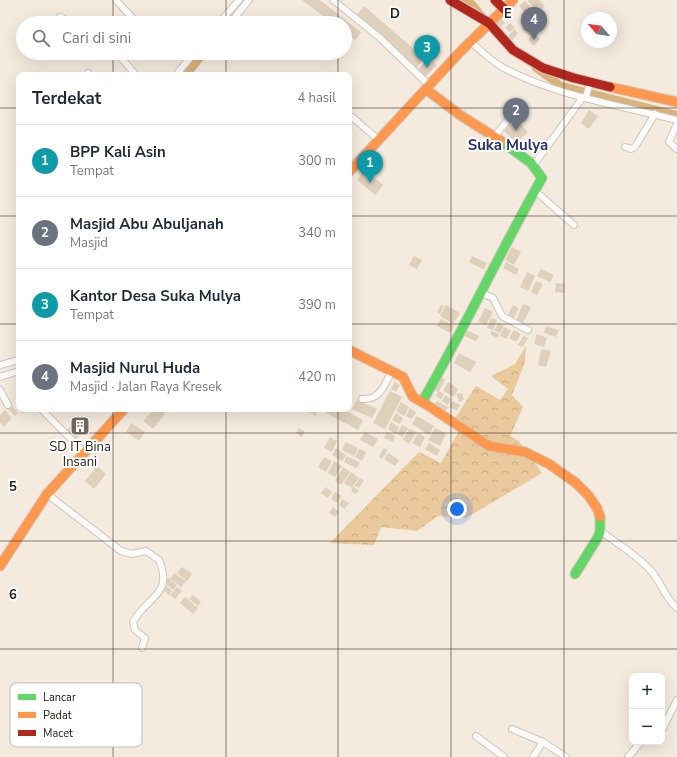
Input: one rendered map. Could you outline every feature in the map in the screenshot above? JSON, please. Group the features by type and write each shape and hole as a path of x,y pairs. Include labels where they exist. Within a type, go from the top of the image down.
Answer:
{"street":[{"path":"116,0 131,16"},
{"path":"225,16 239,0"},
{"path":"236,16 249,0"},
{"path":"333,0 379,38 428,88 473,124 505,143 533,166 540,173 542,178 534,190 454,346 425,397 424,403"},
{"path":"450,0 487,25 512,50 526,59 556,73 590,85 677,102"},
{"path":"495,0 504,9"},
{"path":"352,169 473,39 513,0"},
{"path":"473,39 488,57 508,70 538,83 677,120"},
{"path":"123,60 133,72"},
{"path":"178,72 188,60"},
{"path":"533,166 586,96 590,85"},
{"path":"494,136 519,107"},
{"path":"625,147 631,149 634,147 654,114"},
{"path":"352,117 379,140"},
{"path":"677,124 669,142 677,149"},
{"path":"534,190 574,225"},
{"path":"481,293 493,298 502,316 528,330"},
{"path":"352,351 403,378 410,395 418,402 424,403 489,446 496,449 528,453 567,476 582,487 594,502 602,518 601,531 575,574"},
{"path":"0,365 16,361"},
{"path":"362,398 375,398 392,371"},
{"path":"0,377 16,372"},
{"path":"0,390 8,405"},
{"path":"44,412 84,452"},
{"path":"0,566 47,494 121,412"},
{"path":"47,494 121,551 132,554 146,551 159,560 164,574 160,591 133,622 135,630 145,638 142,648"},
{"path":"601,531 647,566 656,578 666,597 677,608"},
{"path":"665,724 677,700"},
{"path":"512,729 543,742 566,757"},
{"path":"476,736 504,757"},
{"path":"533,757 543,742"},
{"path":"628,757 638,745"}],"green space":[{"path":"526,346 525,362 512,395 523,407 510,436 519,441 542,473 466,518 438,516 417,531 381,527 374,545 330,543 419,452 441,463 459,431 450,426 476,386 500,400 508,389 491,376 515,364"}],"building":[{"path":"302,0 320,0 340,16 323,16"},
{"path":"527,0 539,0 545,6 538,12"},
{"path":"525,1 535,13 529,18 519,6"},
{"path":"364,6 424,58 417,67 357,15"},
{"path":"499,16 505,23 497,30 491,24"},
{"path":"510,23 515,27 510,32 505,28"},
{"path":"527,23 535,30 530,35 522,29"},
{"path":"352,25 361,32 355,40 352,38"},
{"path":"514,29 518,33 511,42 507,38"},
{"path":"534,33 540,39 534,46 528,40"},
{"path":"430,57 437,65 423,79 416,71"},
{"path":"589,110 598,116 589,129 581,123"},
{"path":"517,119 528,132 516,143 504,131"},
{"path":"365,170 383,185 375,195 357,180"},
{"path":"512,247 521,252 514,265 505,260"},
{"path":"414,256 422,260 417,269 409,265"},
{"path":"472,256 487,263 484,270 469,262"},
{"path":"506,262 519,269 516,275 503,268"},
{"path":"541,269 554,275 550,282 537,276"},
{"path":"527,272 535,276 528,291 520,287"},
{"path":"536,281 543,284 537,295 531,292"},
{"path":"556,283 565,284 564,293 555,292"},
{"path":"523,304 531,307 523,323 516,320"},
{"path":"441,305 444,306 440,314 437,312"},
{"path":"446,305 460,313 453,324 440,316"},
{"path":"513,305 519,308 514,318 508,315"},
{"path":"485,308 493,312 486,325 478,322"},
{"path":"491,318 497,320 493,330 487,328"},
{"path":"441,319 454,326 450,333 437,326"},
{"path":"499,323 504,326 500,333 494,330"},
{"path":"546,326 559,330 556,337 544,333"},
{"path":"504,327 511,331 506,339 500,336"},
{"path":"467,330 479,336 476,341 464,336"},
{"path":"514,330 521,334 516,342 509,338"},
{"path":"492,331 499,334 497,338 490,334"},
{"path":"537,334 547,338 544,347 534,344"},
{"path":"524,335 528,338 523,347 518,345"},
{"path":"541,349 551,351 546,367 538,365"},
{"path":"459,353 476,362 470,372 454,363"},
{"path":"440,376 445,380 439,391 444,394 441,399 436,396 438,392 432,388"},
{"path":"395,382 400,385 396,392 391,389"},
{"path":"448,382 458,389 454,397 443,391"},
{"path":"390,391 402,397 385,429 373,423"},
{"path":"462,393 464,400 459,402 457,394"},
{"path":"445,395 451,399 448,405 442,401"},
{"path":"357,400 377,409 372,418 352,409"},
{"path":"437,401 448,407 445,412 434,406"},
{"path":"452,401 460,405 457,411 449,407"},
{"path":"401,402 409,407 404,416 396,411"},
{"path":"11,405 18,413 15,416 8,409"},
{"path":"410,408 416,412 412,419 406,416"},
{"path":"5,410 12,418 4,427 0,423 0,415"},
{"path":"151,412 163,412 165,414 153,429 143,421"},
{"path":"309,412 317,412 315,416"},
{"path":"348,412 363,420 358,430 326,413"},
{"path":"396,413 403,418 400,424 392,420"},
{"path":"417,416 434,426 429,435 412,424"},
{"name":"SD IT Bina Insani","path":"79,419 88,427 81,434 72,425"},
{"path":"391,422 399,427 396,434 388,429"},
{"path":"131,423 145,432 139,441 126,432"},
{"path":"402,425 408,428 403,437 397,434"},
{"path":"71,426 80,435 74,441 65,432"},
{"path":"299,428 305,432 302,437 296,433"},
{"path":"435,428 446,434 440,446 428,440"},
{"path":"409,429 416,432 409,444 403,440"},
{"path":"365,432 378,439 373,447 360,440"},
{"path":"387,432 395,436 393,442 384,438"},
{"path":"418,433 425,437 420,447 412,443"},
{"path":"330,437 337,441 332,452 324,448"},
{"path":"346,442 358,448 354,456 342,450"},
{"path":"429,443 440,450 437,456 425,449"},
{"path":"336,448 346,455 342,461 332,455"},
{"path":"384,448 388,450 382,459 379,457"},
{"path":"359,449 366,452 362,461 355,457"},
{"path":"388,453 399,460 395,466 384,459"},
{"path":"347,456 360,463 356,468 344,462"},
{"path":"324,457 332,461 326,472 318,467"},
{"path":"334,461 342,466 335,477 328,473"},
{"path":"97,466 106,474 94,489 85,481"},
{"path":"343,467 350,472 341,485 335,481"},
{"path":"351,472 359,478 352,488 344,483"},
{"path":"360,478 364,480 359,488 355,486"},
{"path":"326,487 332,492 328,498 321,493"},
{"path":"353,487 359,490 356,494 351,491"},
{"path":"335,492 342,496 337,503 331,499"},
{"path":"342,499 349,503 345,509 339,505"},
{"path":"333,507 339,512 335,517 329,513"},
{"path":"182,567 192,574 187,581 177,573"},
{"path":"174,573 186,581 181,587 170,579"},
{"path":"168,578 177,585 173,590 164,582"},
{"path":"165,585 172,591 169,595 162,589"},
{"path":"177,587 182,591 175,599 170,595"},
{"path":"193,595 201,602 198,606 189,599"},
{"path":"185,597 198,608 193,614 180,603"}],"waterway":[{"path":"464,0 472,4 483,18"},
{"path":"188,72 198,60"},
{"path":"536,68 561,86 677,115"}],"traffic: fast":[{"path":"424,403 425,397 542,178 531,163 501,141"},
{"path":"575,574 598,537 600,532 600,517"}],"traffic: slow":[{"path":"352,169 460,52 513,0"},
{"path":"610,87 677,102"},
{"path":"427,90 460,115 501,141"},
{"path":"352,352 403,377 413,397 489,446 525,452 549,464 576,483 588,495 597,508 600,517"},
{"path":"0,566 47,494 121,412"}],"traffic: jam":[{"path":"450,0 489,23 513,50 543,68 610,87"},
{"path":"495,0 504,9"}],"place":[{"name":"Masjid Nurul Huda","path":"534,40"},
{"name":"Kantor Desa Suka Mulya","path":"427,68"},
{"name":"Masjid Abu Abuljanah","path":"516,131"},
{"name":"BPP Kali Asin","path":"370,183"},
{"name":"SD IT Bina Insani","path":"80,426"}],"district":[{"name":"Suka Mulya","path":"508,145"}]}
